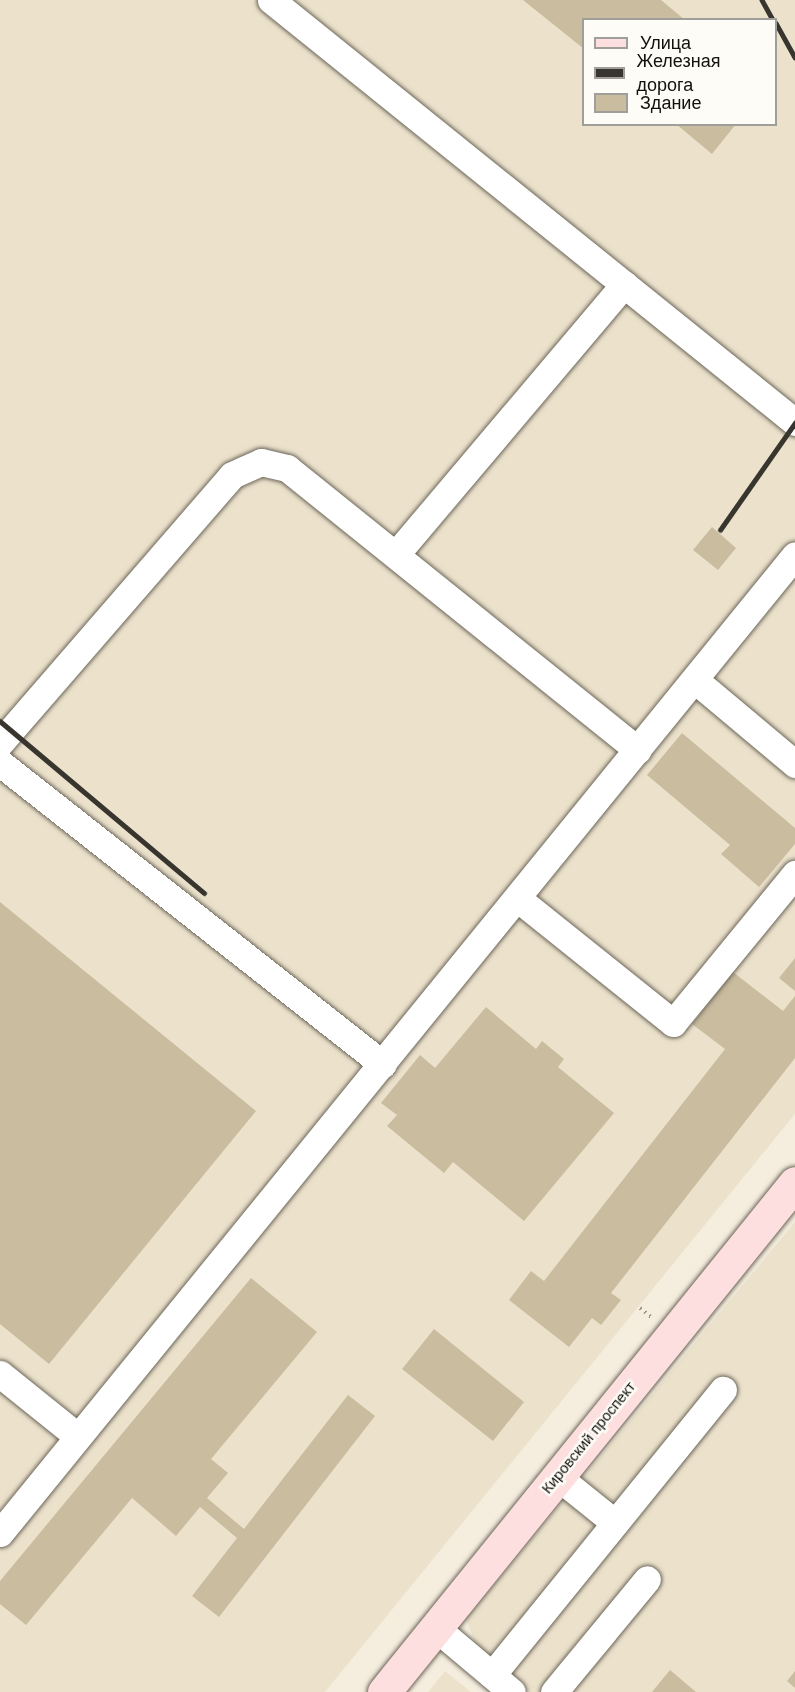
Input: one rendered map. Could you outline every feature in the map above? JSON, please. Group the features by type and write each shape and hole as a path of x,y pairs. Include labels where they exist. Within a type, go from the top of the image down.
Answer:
{"main road":[{"name":"Кировский проспект","path":"384,1692 795,1184"}],"street":[{"path":"271,0 795,422"},
{"path":"397,553 624,284"},
{"path":"0,743 232,475 261,462 287,468 397,553 638,750"},
{"path":"0,1533 76,1435 383,1064 795,555"},
{"path":"695,680 795,764"},
{"path":"0,763 383,1064"},
{"path":"517,898 673,1023 795,874"},
{"path":"0,1374 76,1435"},
{"path":"436,1628 502,1684 615,1523 723,1390"},
{"path":"558,1477 615,1523"},
{"path":"554,1692 647,1579"}],"shaded area":[{"path":"0,0 795,0 795,1114 325,1692 0,1692"},
{"path":"795,1222 795,1692 529,1692 478,1650 466,1619"},
{"path":"445,1671 471,1692 428,1692"}],"building":[{"path":"523,0 661,0 683,18 582,18 582,47"},
{"path":"678,126 734,126 712,154"},
{"path":"712,527 736,548 718,570 693,550"},
{"path":"682,733 795,828 795,844 759,887 721,854 730,845 647,775"},
{"path":"0,902 256,1111 49,1364 0,1324"},
{"path":"795,958 795,991 779,978"},
{"path":"733,972 783,1011 795,996 795,1058 611,1293 621,1300 601,1325 592,1318 569,1347 509,1300 531,1271 544,1281 725,1049 692,1024"},
{"path":"486,1007 536,1049 542,1041 564,1059 558,1067 614,1113 524,1221 453,1162 444,1173 387,1126 397,1115 381,1103 420,1055 435,1068"},
{"path":"251,1278 317,1332 211,1459 228,1473 207,1498 244,1529 348,1395 375,1416 219,1617 192,1596 237,1538 200,1507 176,1536 132,1498 26,1625 0,1604 0,1581"},
{"path":"434,1329 524,1402 493,1441 402,1369"},
{"path":"670,1670 696,1692 652,1692"},
{"path":"795,1671 795,1688 787,1681"}],"railway":[{"path":"762,0 772,18"},
{"path":"777,25 795,57"},
{"path":"720,530 795,423"},
{"path":"0,721 204,893"}]}
